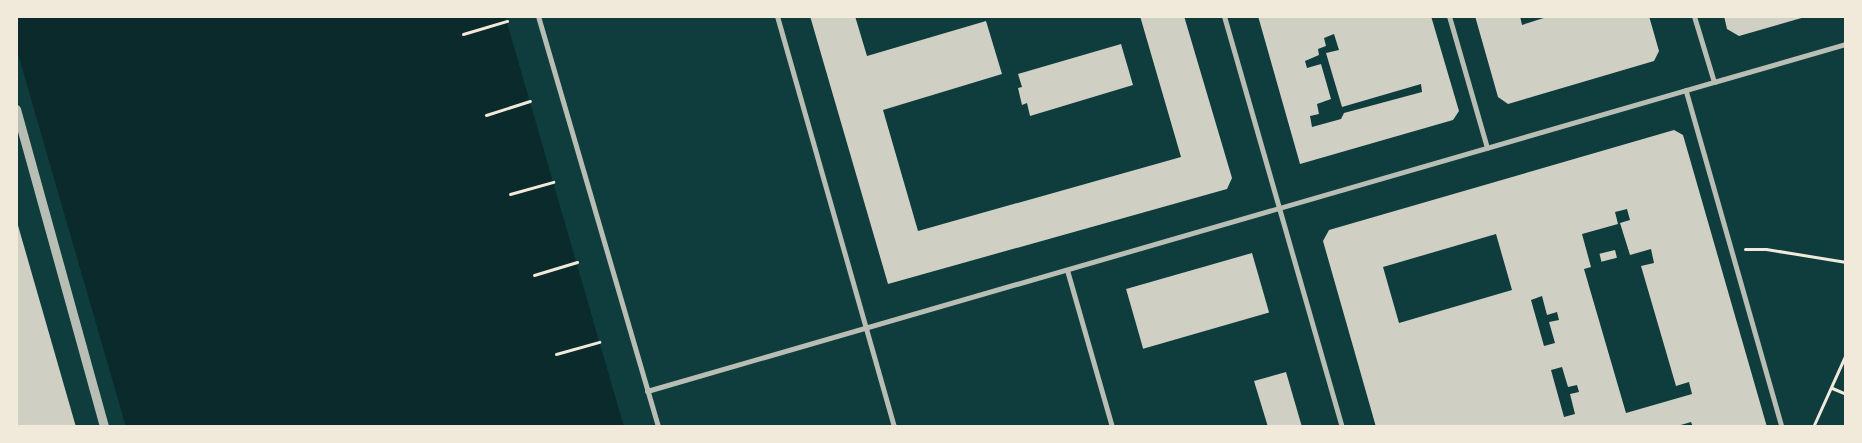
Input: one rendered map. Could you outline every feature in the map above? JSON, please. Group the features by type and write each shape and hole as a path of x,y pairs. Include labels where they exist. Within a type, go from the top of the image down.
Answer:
{"street":[{"path":"538,16 658,427"},
{"path":"777,16 894,427"},
{"path":"1224,16 1342,427"},
{"path":"1449,16 1488,148"},
{"path":"1694,16 1714,82"},
{"path":"648,391 1846,44"},
{"path":"1686,90 1734,251 1782,427"},
{"path":"16,109 104,427"},
{"path":"1066,270 1112,427"}],"path":[{"path":"464,34 507,21"},
{"path":"486,115 530,101"},
{"path":"510,194 554,182"},
{"path":"1734,251 1766,249 1846,262"},
{"path":"534,275 577,262"},
{"path":"556,354 599,342"},
{"path":"1812,427 1832,388 1846,354"},
{"path":"1832,388 1846,394"}],"water":[{"path":"16,16 505,16 624,427 126,427 16,47"}],"building":[{"path":"810,16 855,16 867,56 986,21 1002,74 883,110 918,231 1181,157 1140,16 1184,16 1232,178 1227,189 888,284"},
{"path":"1258,16 1431,16 1459,111 1453,120 1300,164","holes":["1334,34 1339,50 1326,53 1342,107 1421,84 1422,92 1344,113 1341,119 1312,127 1310,116 1319,114 1317,104 1331,99 1321,64 1307,68 1305,61 1319,55 1318,49 1326,46 1324,38"]},
{"path":"1475,16 1520,16 1522,25 1550,16 1649,16 1659,51 1654,61 1508,104 1498,97"},
{"path":"1724,16 1805,17 1739,36 1727,29"},
{"path":"1121,44 1133,85 1030,116 1027,103 1022,105 1018,88 1022,87 1018,74"},
{"path":"1674,130 1683,135 1767,427 1693,427 1691,422 1674,427 1376,427 1323,241 1329,230","holes":["1627,209 1630,220 1620,223 1630,255 1651,249 1654,263 1641,266 1676,386 1689,382 1692,394 1626,413 1584,269 1591,267 1582,234 1618,224 1615,212","1496,234 1512,290 1399,323 1383,267","1542,296 1547,315 1557,312 1559,320 1549,322 1555,343 1544,346 1531,300","1562,367 1568,387 1577,385 1579,392 1570,394 1575,414 1564,417 1551,370"]},
{"path":"17,222 76,427 16,427"},
{"path":"1615,250 1617,258 1601,262 1599,254"},
{"path":"1252,253 1269,313 1143,349 1126,289"},
{"path":"1286,372 1302,427 1268,427 1254,381"}]}
